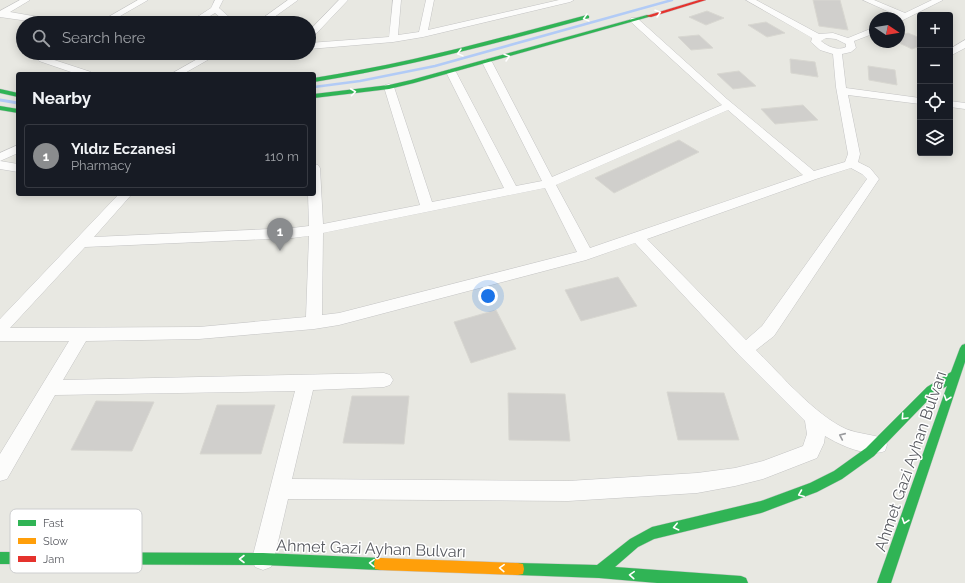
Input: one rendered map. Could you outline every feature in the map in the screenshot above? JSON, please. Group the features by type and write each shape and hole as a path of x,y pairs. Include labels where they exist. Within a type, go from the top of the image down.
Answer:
{"main road":[{"path":"316,96 389,87 451,72 704,0"},
{"path":"316,80 377,71 432,60 598,14"},
{"path":"0,91 16,95"},
{"path":"0,108 16,111"},
{"name":"Ahmet Gazi Ayhan Bulvarı","path":"884,583 965,348"},
{"path":"599,572 634,543 652,533 777,503 803,494 845,471 878,445 928,392 956,375"},
{"name":"Ahmet Gazi Ayhan Bulvarı","path":"0,558 10,558"},
{"name":"Ahmet Gazi Ayhan Bulvarı","path":"142,559 264,559 599,572 741,583"}],"street":[{"path":"1,13 26,0"},
{"path":"115,16 144,0"},
{"path":"204,16 215,9 219,0"},
{"path":"270,16 294,0"},
{"path":"316,29 344,0"},
{"path":"393,39 397,0"},
{"path":"423,34 430,0"},
{"path":"316,45 393,39 423,34 540,3 570,0"},
{"path":"750,0 818,38 832,36 851,43 852,48 844,51 827,49 818,44 816,39 818,38"},
{"path":"867,0 892,12"},
{"path":"905,16 939,0"},
{"path":"215,9 224,16"},
{"path":"1,13 18,16"},
{"path":"634,20 729,106 812,176"},
{"path":"847,41 869,32"},
{"path":"953,52 965,42"},
{"path":"0,335 81,335 199,332 247,330 314,323 339,319 586,255 638,238 812,176 849,165 853,160 854,154 836,51"},
{"path":"45,60 81,72"},
{"path":"180,72 202,60"},
{"path":"487,62 586,255"},
{"path":"451,72 512,191"},
{"path":"389,87 427,208"},
{"path":"842,91 917,101"},
{"path":"953,104 965,106"},
{"path":"81,242 267,236 316,230 512,191 549,183 729,106"},
{"path":"0,157 16,150"},
{"path":"745,350 768,331 873,179 866,171 851,163"},
{"path":"0,165 16,168"},
{"path":"0,329 124,196"},
{"path":"314,323 316,230 315,196"},
{"path":"638,238 745,350 812,415 828,428 840,435 865,443 878,445"},
{"path":"0,472 81,335"},
{"path":"50,388 384,380"},
{"path":"264,559 306,383"},
{"path":"281,489 568,491 697,483 735,477 763,470 810,452 814,446 816,434 812,415"}],"building":[{"path":"813,0 840,0 848,30 819,26"},
{"path":"707,11 724,18 706,25 689,17"},
{"path":"766,22 785,33 767,37 748,25"},
{"path":"908,33 917,37 917,47 912,49 905,46 905,34"},
{"path":"699,35 713,48 691,50 678,37"},
{"path":"790,59 815,62 818,77 791,73"},
{"path":"868,66 895,70 897,85 869,80"},
{"path":"739,71 756,86 733,89 717,74"},
{"path":"803,105 818,120 775,124 761,109"},
{"path":"679,140 699,152 614,193 595,178"},
{"path":"618,277 637,306 581,321 565,290"},
{"path":"496,310 516,349 471,363 454,322"},
{"path":"667,392 724,393 739,440 678,440"},
{"path":"508,393 565,394 570,441 509,440"},
{"path":"352,396 409,396 404,444 343,443"},
{"path":"96,401 154,402 132,451 71,450"},
{"path":"217,405 275,405 261,454 200,454"}],"waterway":[{"path":"316,87 360,81 435,66 672,0"},
{"path":"0,100 16,103"}],"traffic: fast":[{"path":"316,96 389,87 412,82 649,16"},
{"path":"316,80 349,75 418,61 587,17"},
{"path":"0,91 16,95"},
{"path":"0,108 16,111"},
{"path":"884,583 965,348"},
{"path":"599,572 634,543 652,533 761,507 813,488 838,475 870,452 931,390 956,375"},
{"path":"0,558 10,558"},
{"path":"142,559 263,559 380,564"},
{"path":"518,569 599,572 741,583"}],"traffic: slow":[{"path":"380,564 518,569"}],"traffic: jam":[{"path":"649,16 704,0"}],"place":[{"name":"Yıldız Eczanesi","path":"280,251"}]}
